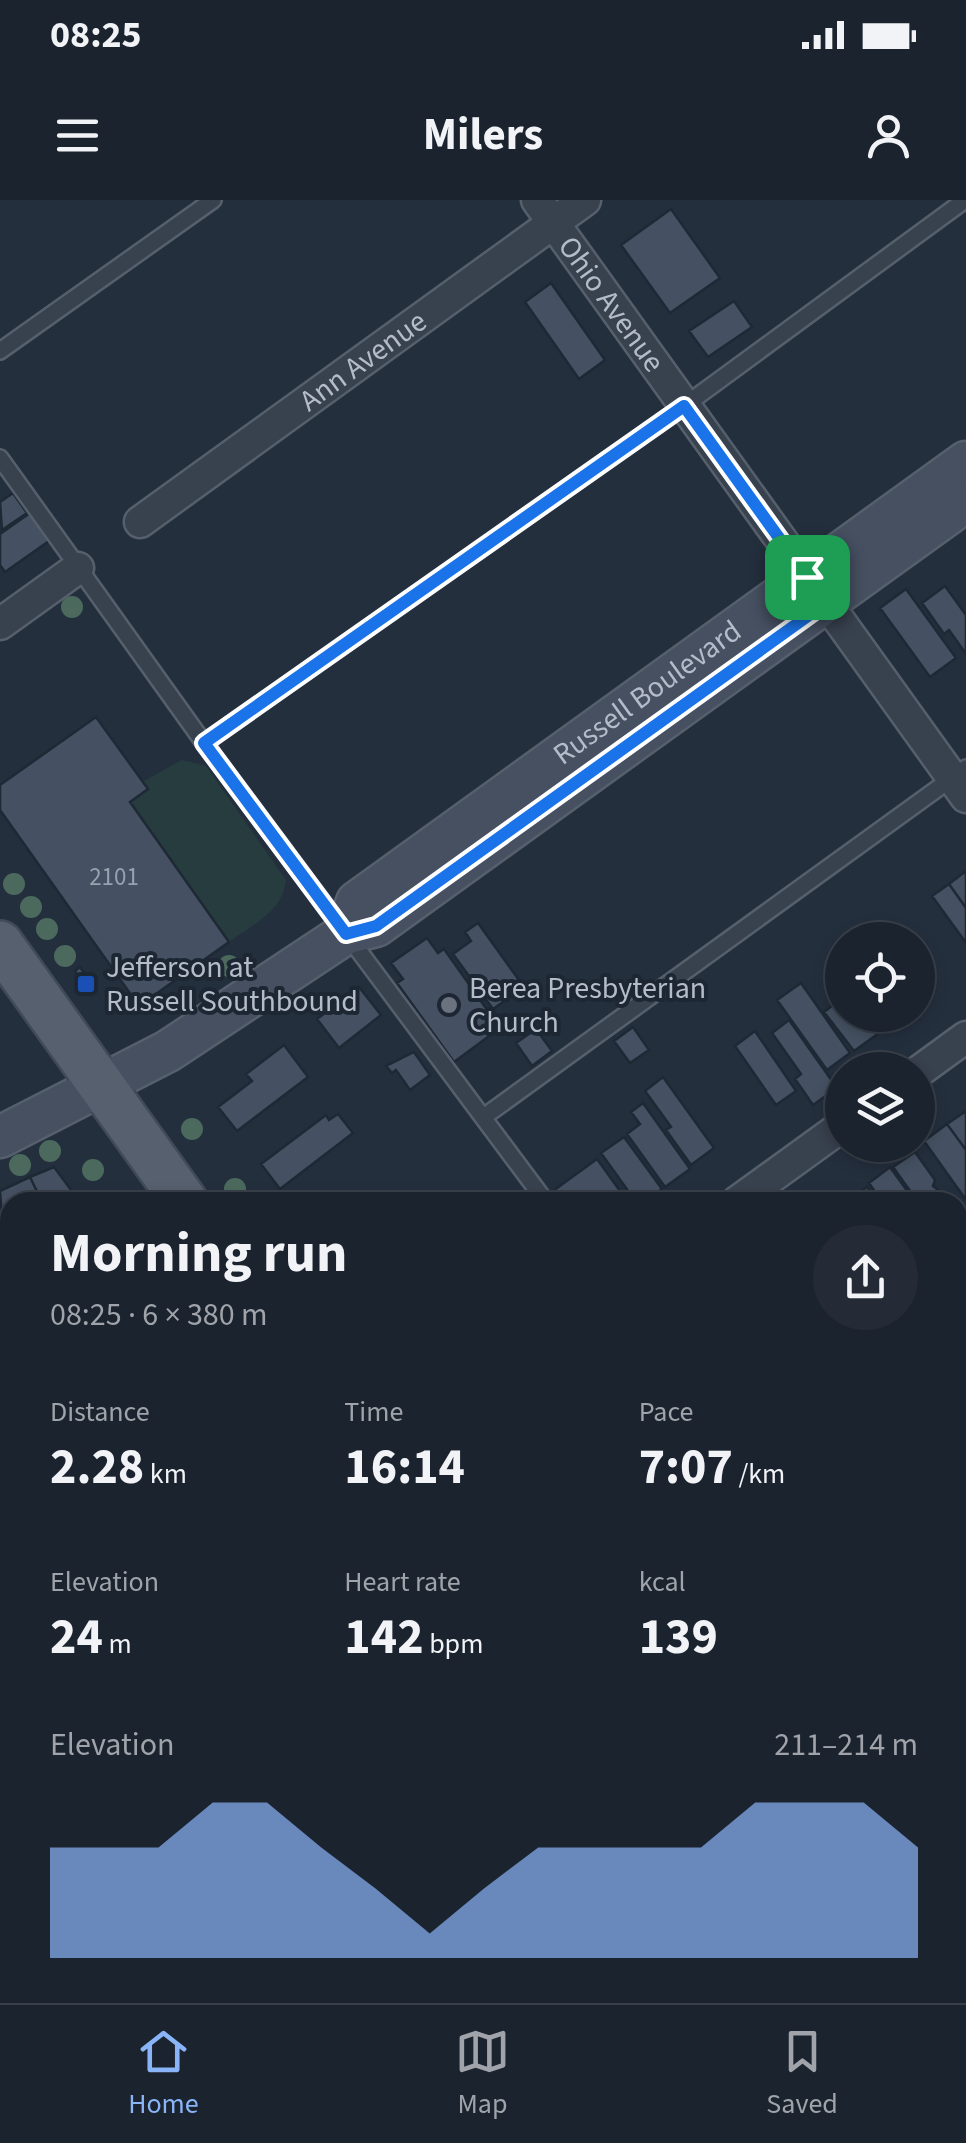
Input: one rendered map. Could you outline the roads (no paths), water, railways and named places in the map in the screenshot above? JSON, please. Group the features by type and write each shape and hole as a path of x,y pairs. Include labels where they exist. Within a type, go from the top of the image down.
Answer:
{"main road":[{"name":"Russell Boulevard","path":"0,1137 103,1088 204,1030 346,934 376,926 816,590 966,462"},
{"name":"Russell Boulevard","path":"816,590 966,501"},
{"path":"0,944 178,1192"}],"street":[{"name":"Ann Avenue","path":"140,522 545,211 584,200"},
{"name":"Ohio Avenue","path":"545,211 816,590 961,781"},
{"path":"0,624 78,568"},
{"path":"935,1060 966,1037"},
{"path":"751,1192 825,1138"}],"lane":[{"path":"0,351 214,200"},
{"path":"204,743 684,406 966,200"},
{"path":"0,458 204,743 539,1192"},
{"path":"485,1116 961,781"}],"place":[{"name":"Jefferson at Russell Southbound","path":"86,984"},
{"name":"Berea Presbyterian Church","path":"449,1005"}]}
